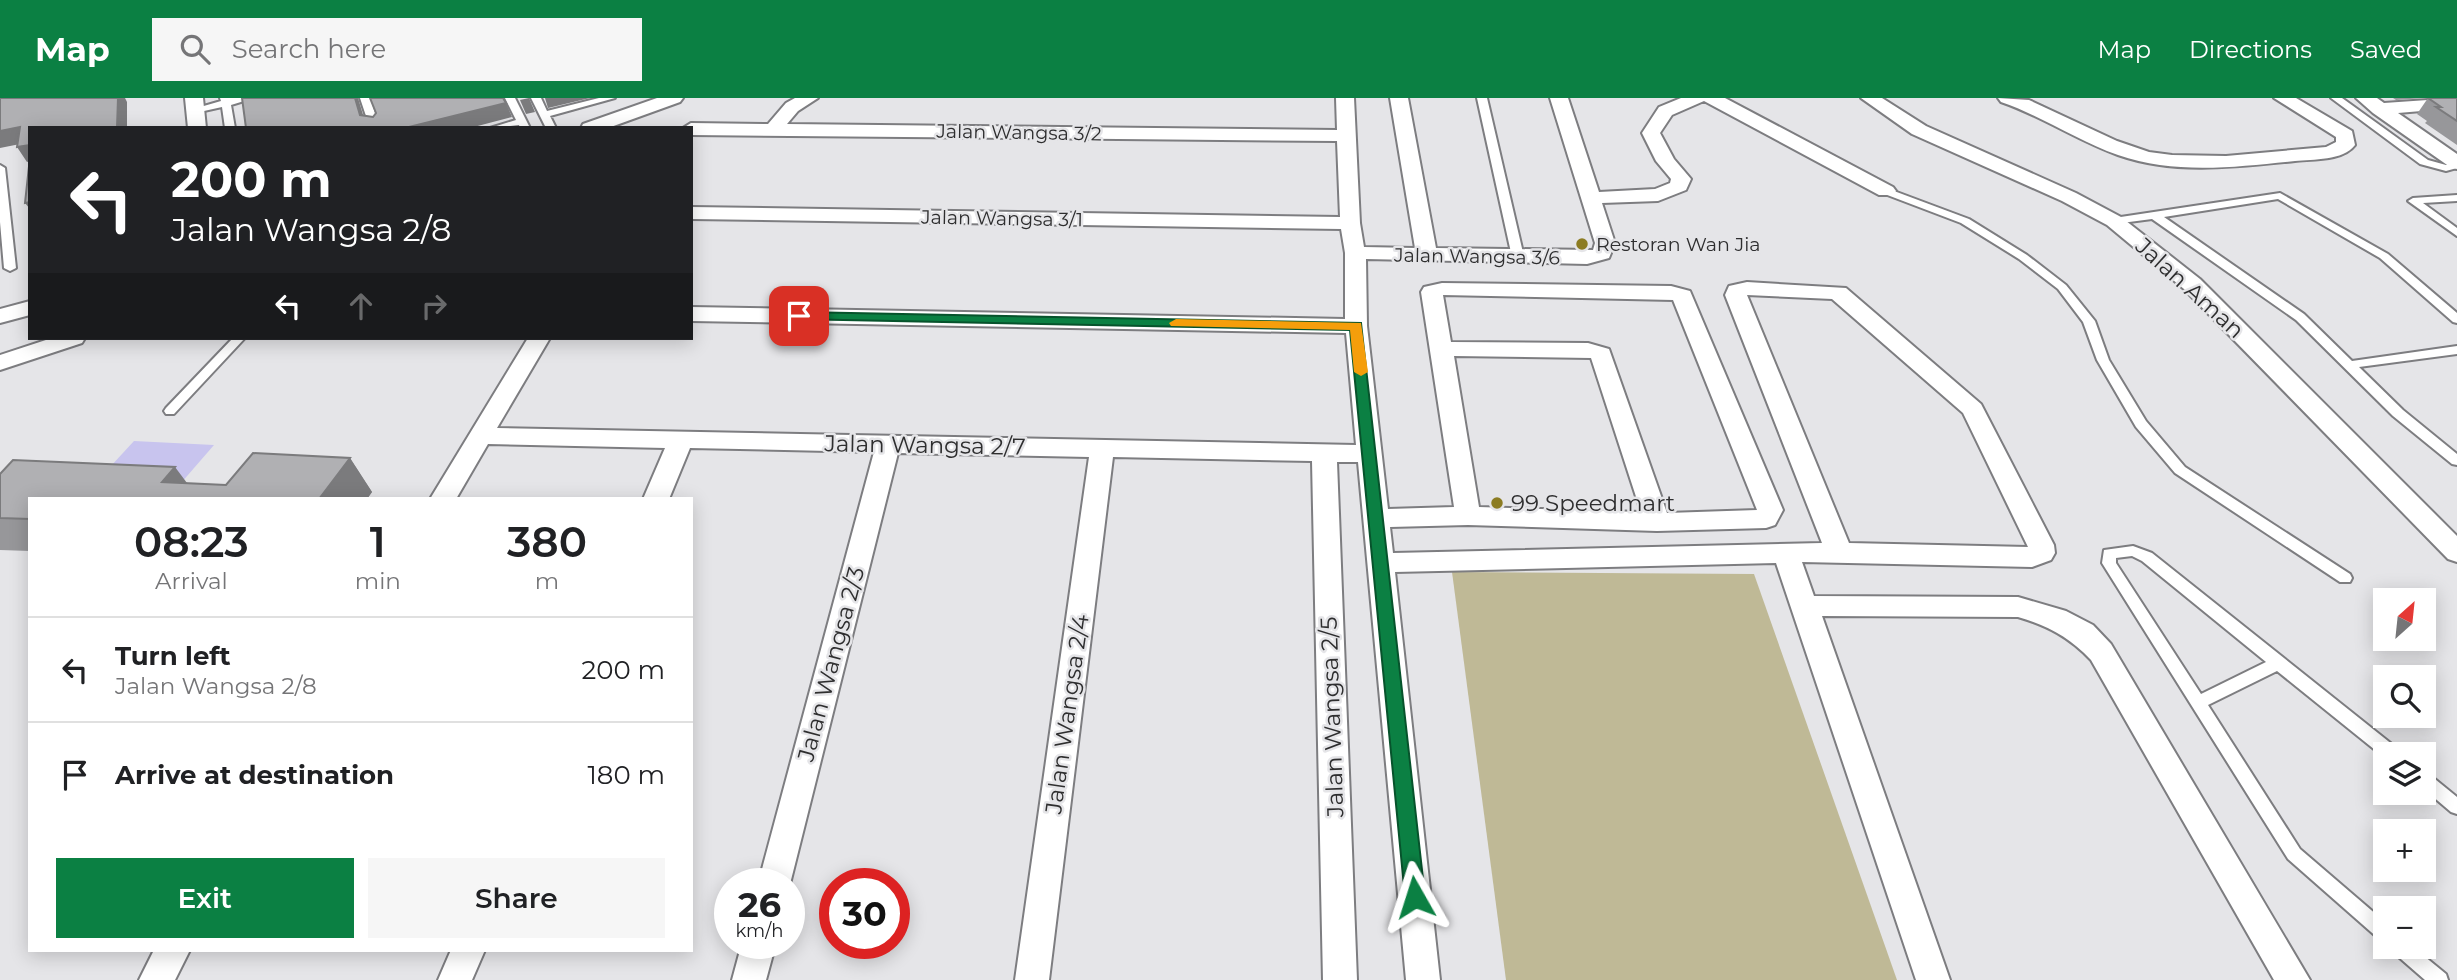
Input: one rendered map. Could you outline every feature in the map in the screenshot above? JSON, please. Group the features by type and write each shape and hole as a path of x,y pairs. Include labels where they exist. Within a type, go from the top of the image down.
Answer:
{"street":[{"path":"596,126 674,98"},
{"path":"775,128 792,107 809,98"},
{"path":"1345,98 1350,223 1355,253 1356,326 1423,980"},
{"path":"1399,98 1427,256"},
{"name":"Jalan Wangsa 3/6","path":"1355,253 1587,258 1602,254 1605,243 1559,98"},
{"path":"1592,198 1658,195 1679,186 1681,180 1665,161 1651,134 1665,111 1697,98"},
{"path":"1711,98 1886,191"},
{"name":"Jalan Aman","path":"1870,98 1919,130 2069,197 2114,221 2192,284 2457,551"},
{"path":"2007,98 2038,107 2125,151 2163,161 2190,162 2330,152 2346,145 2345,135 2283,98"},
{"path":"2372,103 2457,164"},
{"path":"2372,103 2457,103"},
{"name":"Jalan Wangsa 3/2","path":"693,129 1348,136"},
{"name":"Jalan Wangsa 3/1","path":"693,213 1313,222"},
{"path":"1313,222 1350,223"},
{"path":"1381,563 1839,552 2032,557 2042,552 2041,545 1973,409 1838,293 1741,289 1737,295 1839,552"},
{"path":"1376,518 1468,516 1657,522 1759,521 1770,516 1682,296 1671,292 1436,290 1431,296 1468,516"},
{"path":"0,316 28,309"},
{"path":"693,314 1356,326"},
{"path":"0,345 28,336"},
{"path":"0,363 68,340"},
{"path":"444,497 538,340"},
{"path":"1440,349 1588,350 1601,354 1657,522"},
{"name":"Jalan Wangsa 2/7","path":"480,436 1369,454"},
{"path":"657,497 681,440"},
{"name":"Jalan Wangsa 2/3","path":"778,868 888,444"},
{"name":"Jalan Wangsa 2/4","path":"1032,980 1102,449"},
{"name":"Jalan Wangsa 2/5","path":"1324,454 1340,980"},
{"path":"1786,553 1933,980"},
{"path":"1806,606 2018,607 2056,618 2083,633 2101,652 2293,980"},
{"path":"156,980 172,952"},
{"path":"455,980 467,952"},
{"path":"749,980 755,959"}],"lane":[{"path":"196,112 226,101 249,98"},
{"path":"365,98 374,126"},
{"path":"510,98 524,124"},
{"path":"536,98 550,126"},
{"path":"544,115 610,98"},
{"path":"1482,98 1518,257"},
{"path":"2336,98 2424,162 2446,169 2457,164"},
{"path":"226,101 230,126"},
{"path":"0,168 10,268"},
{"path":"1886,191 1965,221 2023,257 2062,287 2089,321 2103,360 2141,424 2180,470 2345,578"},
{"path":"2114,221 2280,196 2384,256 2457,318"},
{"path":"2457,198 2413,201 2457,233"},
{"path":"2154,215 2300,317 2398,413 2457,461"},
{"path":"170,411 237,340"},
{"path":"2349,365 2457,350"},
{"path":"2373,923 2294,854 2109,563 2109,554 2133,551 2147,557 2377,742"},
{"path":"2198,704 2278,663"},
{"path":"2436,790 2457,807"},
{"path":"2414,959 2438,980"}],"shaded area":[{"path":"134,441 214,445 181,483 99,479"},
{"path":"1452,572 1754,574 1897,980 1506,980"}],"building":[{"path":"0,98 118,98 117,126 28,126 28,145 17,147 20,127 0,131"},
{"path":"242,98 355,98 360,115 373,117 376,113 370,98 503,98 506,103 413,126 246,126"},
{"path":"2428,98 2457,98 2457,121 2436,107 2441,107"},
{"path":"28,175 28,202 25,203"},
{"path":"253,453 350,458 321,497 28,497 28,519 0,518 0,474 13,460 175,467 162,482 226,485"}],"slow traffic":[{"path":"1176,323 1356,326 1361,372"}],"place":[{"name":"Restoran Wan Jia","path":"1582,244"},
{"name":"99 Speedmart","path":"1497,503"}],"route":[{"path":"799,316 1356,326 1415,897"}]}
